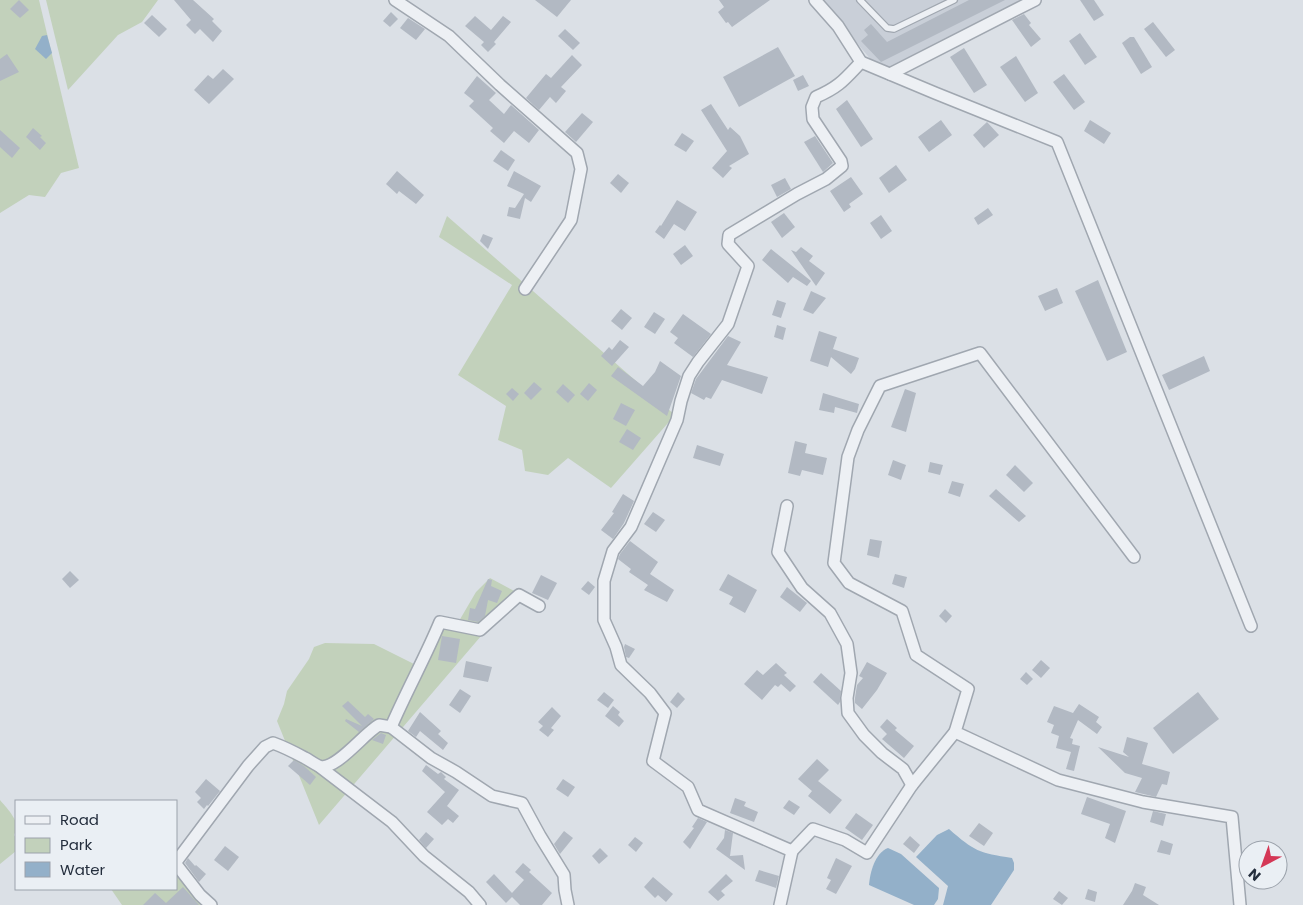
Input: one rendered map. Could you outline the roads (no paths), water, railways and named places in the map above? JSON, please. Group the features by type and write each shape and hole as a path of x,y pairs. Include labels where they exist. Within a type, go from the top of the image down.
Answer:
{"street":[{"path":"395,0 449,36 500,86 577,153 582,169 571,220 525,289"},
{"path":"815,0 838,26 861,62 1057,142 1251,626"},
{"path":"890,74 1035,0"},
{"path":"792,851 698,810 688,787 654,761 665,713 650,693 621,665 616,647 604,620 604,580 613,551 631,526 676,420 680,401 689,376 728,324 748,266 728,244 729,235 797,194 826,179 842,166 841,161 813,119 812,107 816,97 832,90 841,83 861,62"},
{"path":"780,905 792,851 813,829 844,840 867,853 912,785 956,732 968,689 916,655 902,611 849,583 834,564 848,457 858,430 880,386 980,353 1134,557"},
{"path":"787,506 778,552 802,588 830,612 847,644 851,672 847,698 848,713 864,735 882,753 903,768 912,785"},
{"path":"391,727 440,622 480,630 520,595 539,606"},
{"path":"320,767 329,766 339,760 370,730 379,725 391,727 431,758 492,796 522,803 564,875 568,905"},
{"path":"956,732 1058,780 1144,802 1232,817 1240,905"},
{"path":"178,860 248,766 265,748 273,743 285,747 320,767 392,822 424,856 468,892 480,905"},
{"path":"178,866 200,895 211,905"}],"lane":[{"path":"862,0 890,30 954,0"}],"water":[{"path":"47,35 52,53 46,59 35,49 42,36"},
{"path":"949,829 971,847 1012,858 1014,870 991,905 943,905 948,886 916,857 937,835"},
{"path":"888,848 901,854 939,888 938,899 934,905 914,905 869,885 872,869 877,858 883,850"}]}
